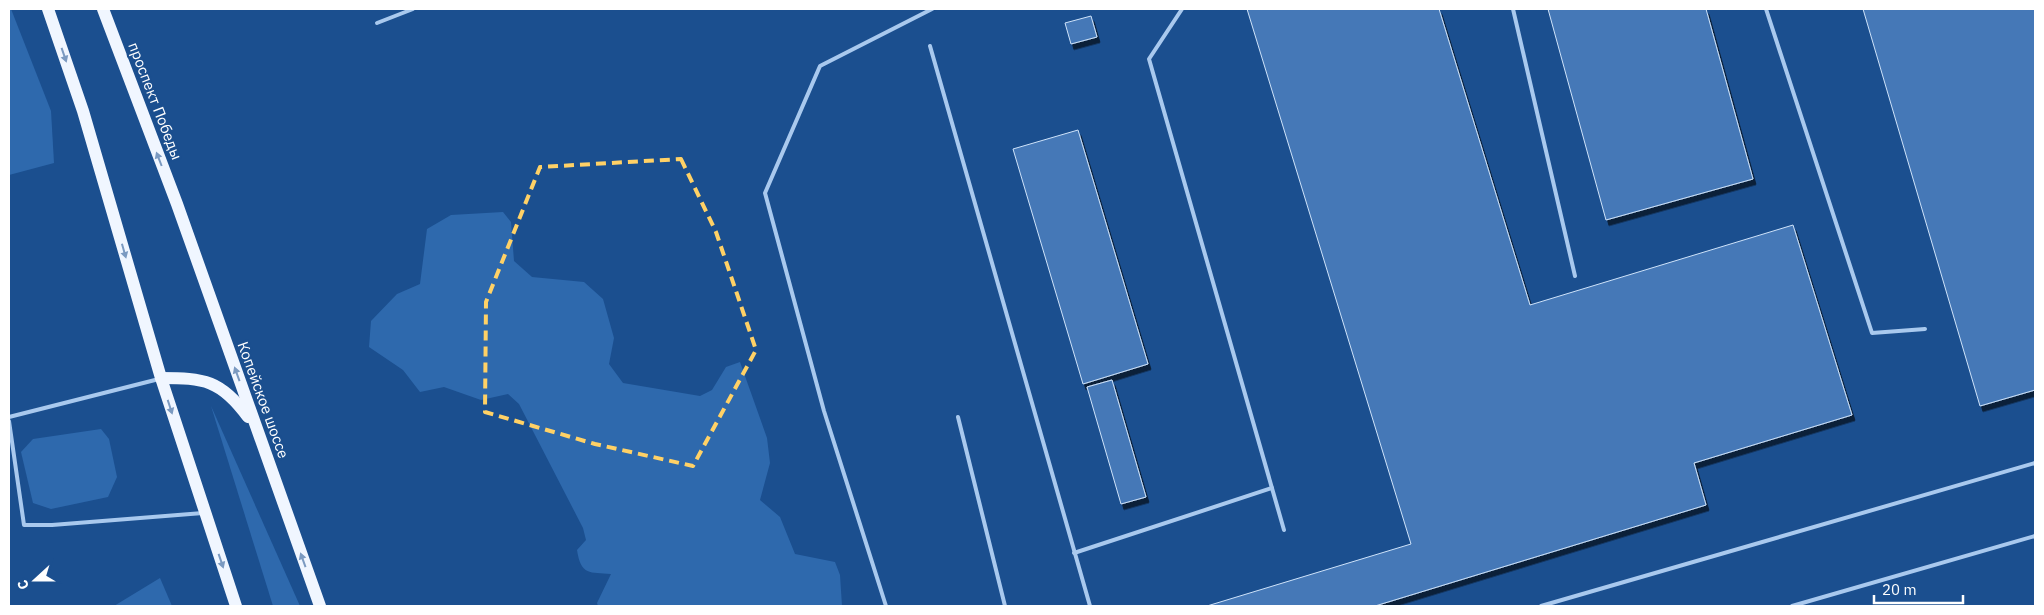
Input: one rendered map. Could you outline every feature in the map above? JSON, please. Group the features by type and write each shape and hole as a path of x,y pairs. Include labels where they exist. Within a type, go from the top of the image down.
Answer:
{"main road":[{"path":"48,9 83,112 161,378 236,606"},
{"name":"проспект Победы","path":"103,9 176,204"},
{"name":"Копейское шоссе","path":"176,204 320,606"},
{"path":"161,378 189,378 212,383 236,400 256,429"}],"lane":[{"path":"377,23 413,9"},
{"path":"886,606 824,411 765,193 820,66 932,9"},
{"path":"1182,9 1149,59 1284,530"},
{"path":"1514,9 1575,276"},
{"path":"1766,9 1872,334 1925,329"},
{"path":"930,46 1090,606"},
{"path":"161,378 9,419 24,525 52,525 205,512"},
{"path":"958,417 1005,606"},
{"path":"1541,606 2035,463"},
{"path":"1074,553 1272,488"},
{"path":"1792,606 2035,536"}],"highlighted area":[{"path":"681,159 716,232 756,350 693,466 595,444 485,412 486,302 540,167"}],"shaded area":[{"path":"9,9 11,9 51,111 54,163 9,175"},
{"path":"503,212 511,222 514,261 532,277 584,282 603,299 614,338 609,364 623,383 700,396 712,390 726,367 740,362 767,438 770,463 760,500 780,517 795,554 835,562 840,575 842,606 598,606 597,603 611,574 588,571 581,564 577,550 586,540 583,528 519,404 508,394 481,400 444,387 420,392 403,370 369,347 371,321 397,294 420,284 427,229 451,215"},
{"path":"211,406 300,606 273,606"},
{"path":"101,429 109,439 117,477 108,497 51,509 33,503 21,452 33,439"},
{"path":"160,578 172,606 114,606"}],"building":[{"path":"1247,9 1439,9 1530,305 1793,225 1852,415 1694,463 1706,505 1375,606 1207,606 1411,544"},
{"path":"1548,9 1706,9 1753,179 1606,220"},
{"path":"1863,9 2035,9 2035,390 1980,406"},
{"path":"1091,16 1097,37 1071,44 1065,23"},
{"path":"1078,130 1148,364 1083,384 1013,149"},
{"path":"1112,380 1146,497 1121,504 1087,387"}]}
